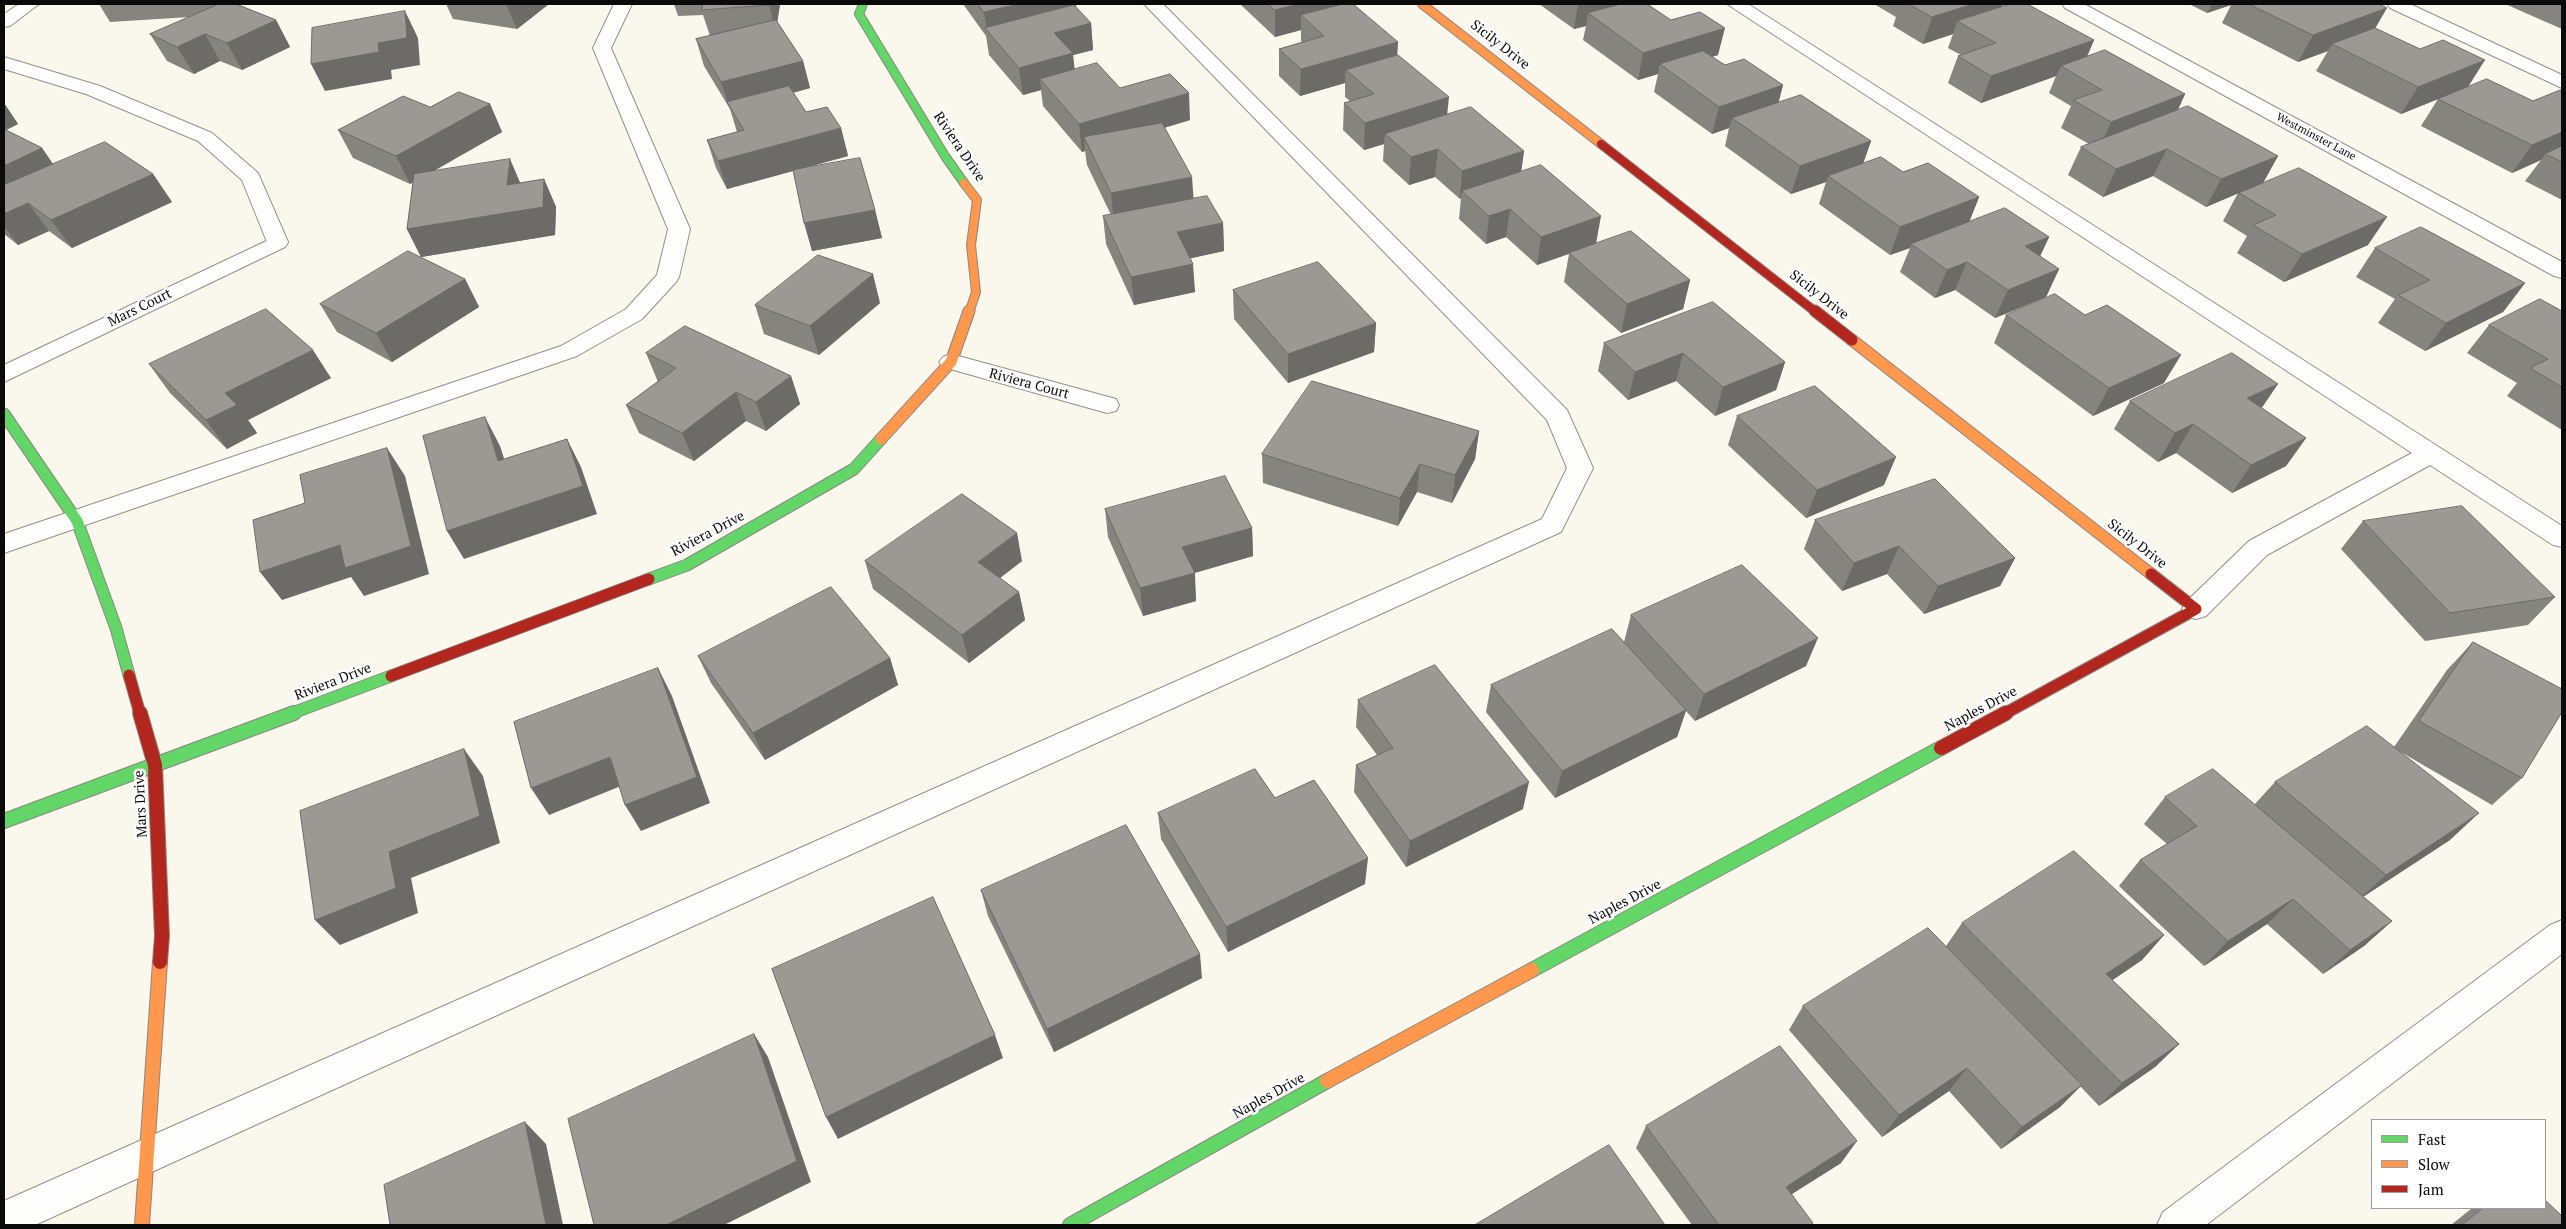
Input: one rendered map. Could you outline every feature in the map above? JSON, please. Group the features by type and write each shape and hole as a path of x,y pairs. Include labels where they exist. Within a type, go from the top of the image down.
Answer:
{"street":[{"path":"4,22 30,4"},
{"path":"4,544 77,521 569,351 634,314 668,277 679,229 602,48 623,4"},
{"name":"Riviera Drive","path":"4,821 155,766 687,564 854,469 951,362 976,292 971,245 977,200 945,156 859,14 863,4"},
{"path":"4,1220 1552,525 1580,468 1558,416 1153,4"},
{"name":"Sicily Drive","path":"1422,4 2196,610"},
{"path":"1736,4 2562,538"},
{"name":"Westminster Lane","path":"2071,4 2562,271"},
{"path":"2396,4 2562,82"},
{"name":"Mars Court","path":"4,63 93,90 205,137 250,177 277,242 4,374"},
{"name":"Riviera Court","path":"951,362 1107,405"},
{"name":"Mars Drive","path":"4,414 77,521 116,628 155,766 162,936 142,1225"},
{"path":"2196,610 2258,548 2432,453"},
{"name":"Naples Drive","path":"1070,1225 1259,1118 2196,610"},
{"path":"2176,1225 2562,935"}],"building":[{"path":"219,4 236,4 276,20 227,43 205,34 177,47 150,34"},
{"path":"703,4 769,4 769,5 702,10"},
{"path":"978,4 1019,4 984,12"},
{"path":"1268,4 1299,4 1275,10"},
{"path":"1343,4 1353,4 1398,42 1301,69 1279,49 1324,36 1301,15"},
{"path":"1621,4 1647,4 1671,20 1700,12 1725,28 1643,53 1588,13"},
{"path":"1909,4 1973,4 1932,17"},
{"path":"2010,4 2027,4 2094,40 1991,76 1958,56 1996,43 1957,21"},
{"path":"2249,4 2379,4 2387,8 2313,35"},
{"path":"1074,5 1091,23 1054,33 1073,53 1019,68 985,28"},
{"path":"405,11 407,38 378,43 379,52 311,64 312,28"},
{"path":"776,20 803,61 721,82 696,39"},
{"path":"2375,28 2420,49 2443,40 2485,60 2418,87 2332,44"},
{"path":"2105,50 2185,94 2111,122 2073,100 2102,90 2061,66"},
{"path":"1703,51 1725,65 1744,59 1783,85 1719,107 1660,64"},
{"path":"1398,55 1449,97 1365,123 1344,103 1374,94 1346,70"},
{"path":"1097,63 1120,88 1170,74 1189,93 1079,124 1040,79"},
{"path":"2487,79 2533,101 2560,90 2562,91 2562,132 2532,145 2438,99"},
{"path":"789,86 806,112 827,107 841,128 718,161 707,140 744,130 727,102"},
{"path":"459,92 490,104 396,156 338,130 403,96 430,107"},
{"path":"1801,95 1871,141 1800,166 1732,118"},
{"path":"2188,106 2278,156 2221,179 2167,149 2116,169 2081,147"},
{"path":"1471,107 1524,151 1462,171 1438,149 1411,157 1385,134"},
{"path":"1162,123 1192,177 1111,193 1084,137"},
{"path":"4,129 42,148 4,166"},
{"path":"105,142 153,174 51,220 28,203 4,214 4,185"},
{"path":"2562,146 2562,162 2545,154"},
{"path":"1881,157 1903,172 1928,163 1979,197 1900,227 1828,176"},
{"path":"860,158 875,210 804,223 793,170"},
{"path":"510,159 507,185 544,179 543,207 407,229 414,174"},
{"path":"1541,165 1601,216 1541,237 1510,209 1489,216 1462,191"},
{"path":"2299,168 2387,217 2302,254 2253,225 2276,215 2239,193"},
{"path":"1207,196 1223,223 1177,232 1193,264 1131,277 1103,216"},
{"path":"2005,208 2049,237 2025,246 2059,269 2008,290 1967,262 1947,270 1911,244"},
{"path":"2421,227 2525,283 2446,323 2398,295 2430,280 2375,248"},
{"path":"1631,231 1690,280 1627,304 1569,253"},
{"path":"408,251 465,279 376,333 320,304"},
{"path":"818,255 873,274 810,326 755,305"},
{"path":"1318,262 1376,323 1288,354 1233,290"},
{"path":"2055,294 2085,315 2107,305 2181,355 2109,388 2006,315"},
{"path":"2540,299 2562,311 2562,387 2530,368 2548,359 2489,325"},
{"path":"1713,302 1785,362 1723,387 1683,353 1635,372 1604,343"},
{"path":"266,309 313,350 225,393 237,405 206,420 149,364"},
{"path":"685,326 791,376 756,402 736,392 682,433 626,405 676,368 646,353"},
{"path":"2232,353 2278,384 2247,398 2306,438 2251,465 2193,424 2175,433 2130,401"},
{"path":"1312,381 1479,431 1455,475 1420,464 1400,498 1262,454"},
{"path":"1815,386 1896,457 1817,490 1737,416"},
{"path":"485,417 498,461 567,439 583,486 447,531 423,436"},
{"path":"387,448 411,546 345,568 340,545 260,572 253,520 305,503 300,475"},
{"path":"1225,476 1252,528 1182,547 1195,573 1140,588 1105,509"},
{"path":"1935,479 2015,558 1938,586 1899,546 1854,563 1815,520"},
{"path":"962,494 1017,533 978,562 1019,592 962,635 865,561"},
{"path":"2462,506 2555,597 2450,613 2363,521"},
{"path":"1742,565 1818,638 1704,694 1631,615"},
{"path":"831,587 890,658 753,733 698,656"},
{"path":"1612,629 1686,710 1562,771 1491,685"},
{"path":"2473,642 2562,689 2562,712 2522,778 2419,721"},
{"path":"1435,665 1529,782 1410,841 1356,765 1393,748 1358,700"},
{"path":"658,668 697,777 625,805 610,757 531,788 514,722"},
{"path":"2367,726 2479,813 2386,875 2275,782"},
{"path":"464,749 480,816 389,852 396,888 315,920 300,811"},
{"path":"1255,769 1275,798 1314,780 1368,858 1226,927 1158,813"},
{"path":"2213,769 2392,921 2350,950 2293,899 2228,941 2140,860 2197,826 2165,797"},
{"path":"1126,825 1200,954 1047,1029 981,890"},
{"path":"2074,851 2164,935 2106,974 2179,1044 2122,1083 1962,923"},
{"path":"933,897 995,1035 826,1117 772,969"},
{"path":"1928,928 2082,1085 2022,1127 1967,1068 1899,1115 1803,1006"},
{"path":"754,1034 797,1161 666,1225 594,1225 568,1119"},
{"path":"1780,1046 1857,1141 1786,1187 1813,1223 1810,1225 1719,1225 1646,1126"},
{"path":"525,1122 546,1225 390,1225 384,1185"},
{"path":"1609,1145 1665,1225 1475,1225"},
{"path":"2546,1201 2562,1216 2562,1225 2463,1224 2482,1209 2546,1209"}],"traffic: fast":[{"path":"863,4 859,14 945,156 964,183"},
{"path":"4,414 77,521 116,628 129,675"},
{"path":"649,579 687,565 854,469 881,439"},
{"path":"4,821 391,676"},
{"path":"1532,970 1941,748"},
{"path":"1070,1225 1327,1081"}],"traffic: slow":[{"path":"1422,4 1601,144"},
{"path":"881,439 951,362 976,292 971,245 977,200 964,183"},
{"path":"1852,340 2151,574"},
{"path":"142,1225 160,962"},
{"path":"1327,1081 1532,970"}],"traffic: jam":[{"path":"1601,144 1852,340"},
{"path":"1941,748 2196,609 2151,574"},
{"path":"391,676 649,579"},
{"path":"129,675 155,765 162,936 160,962"}]}
